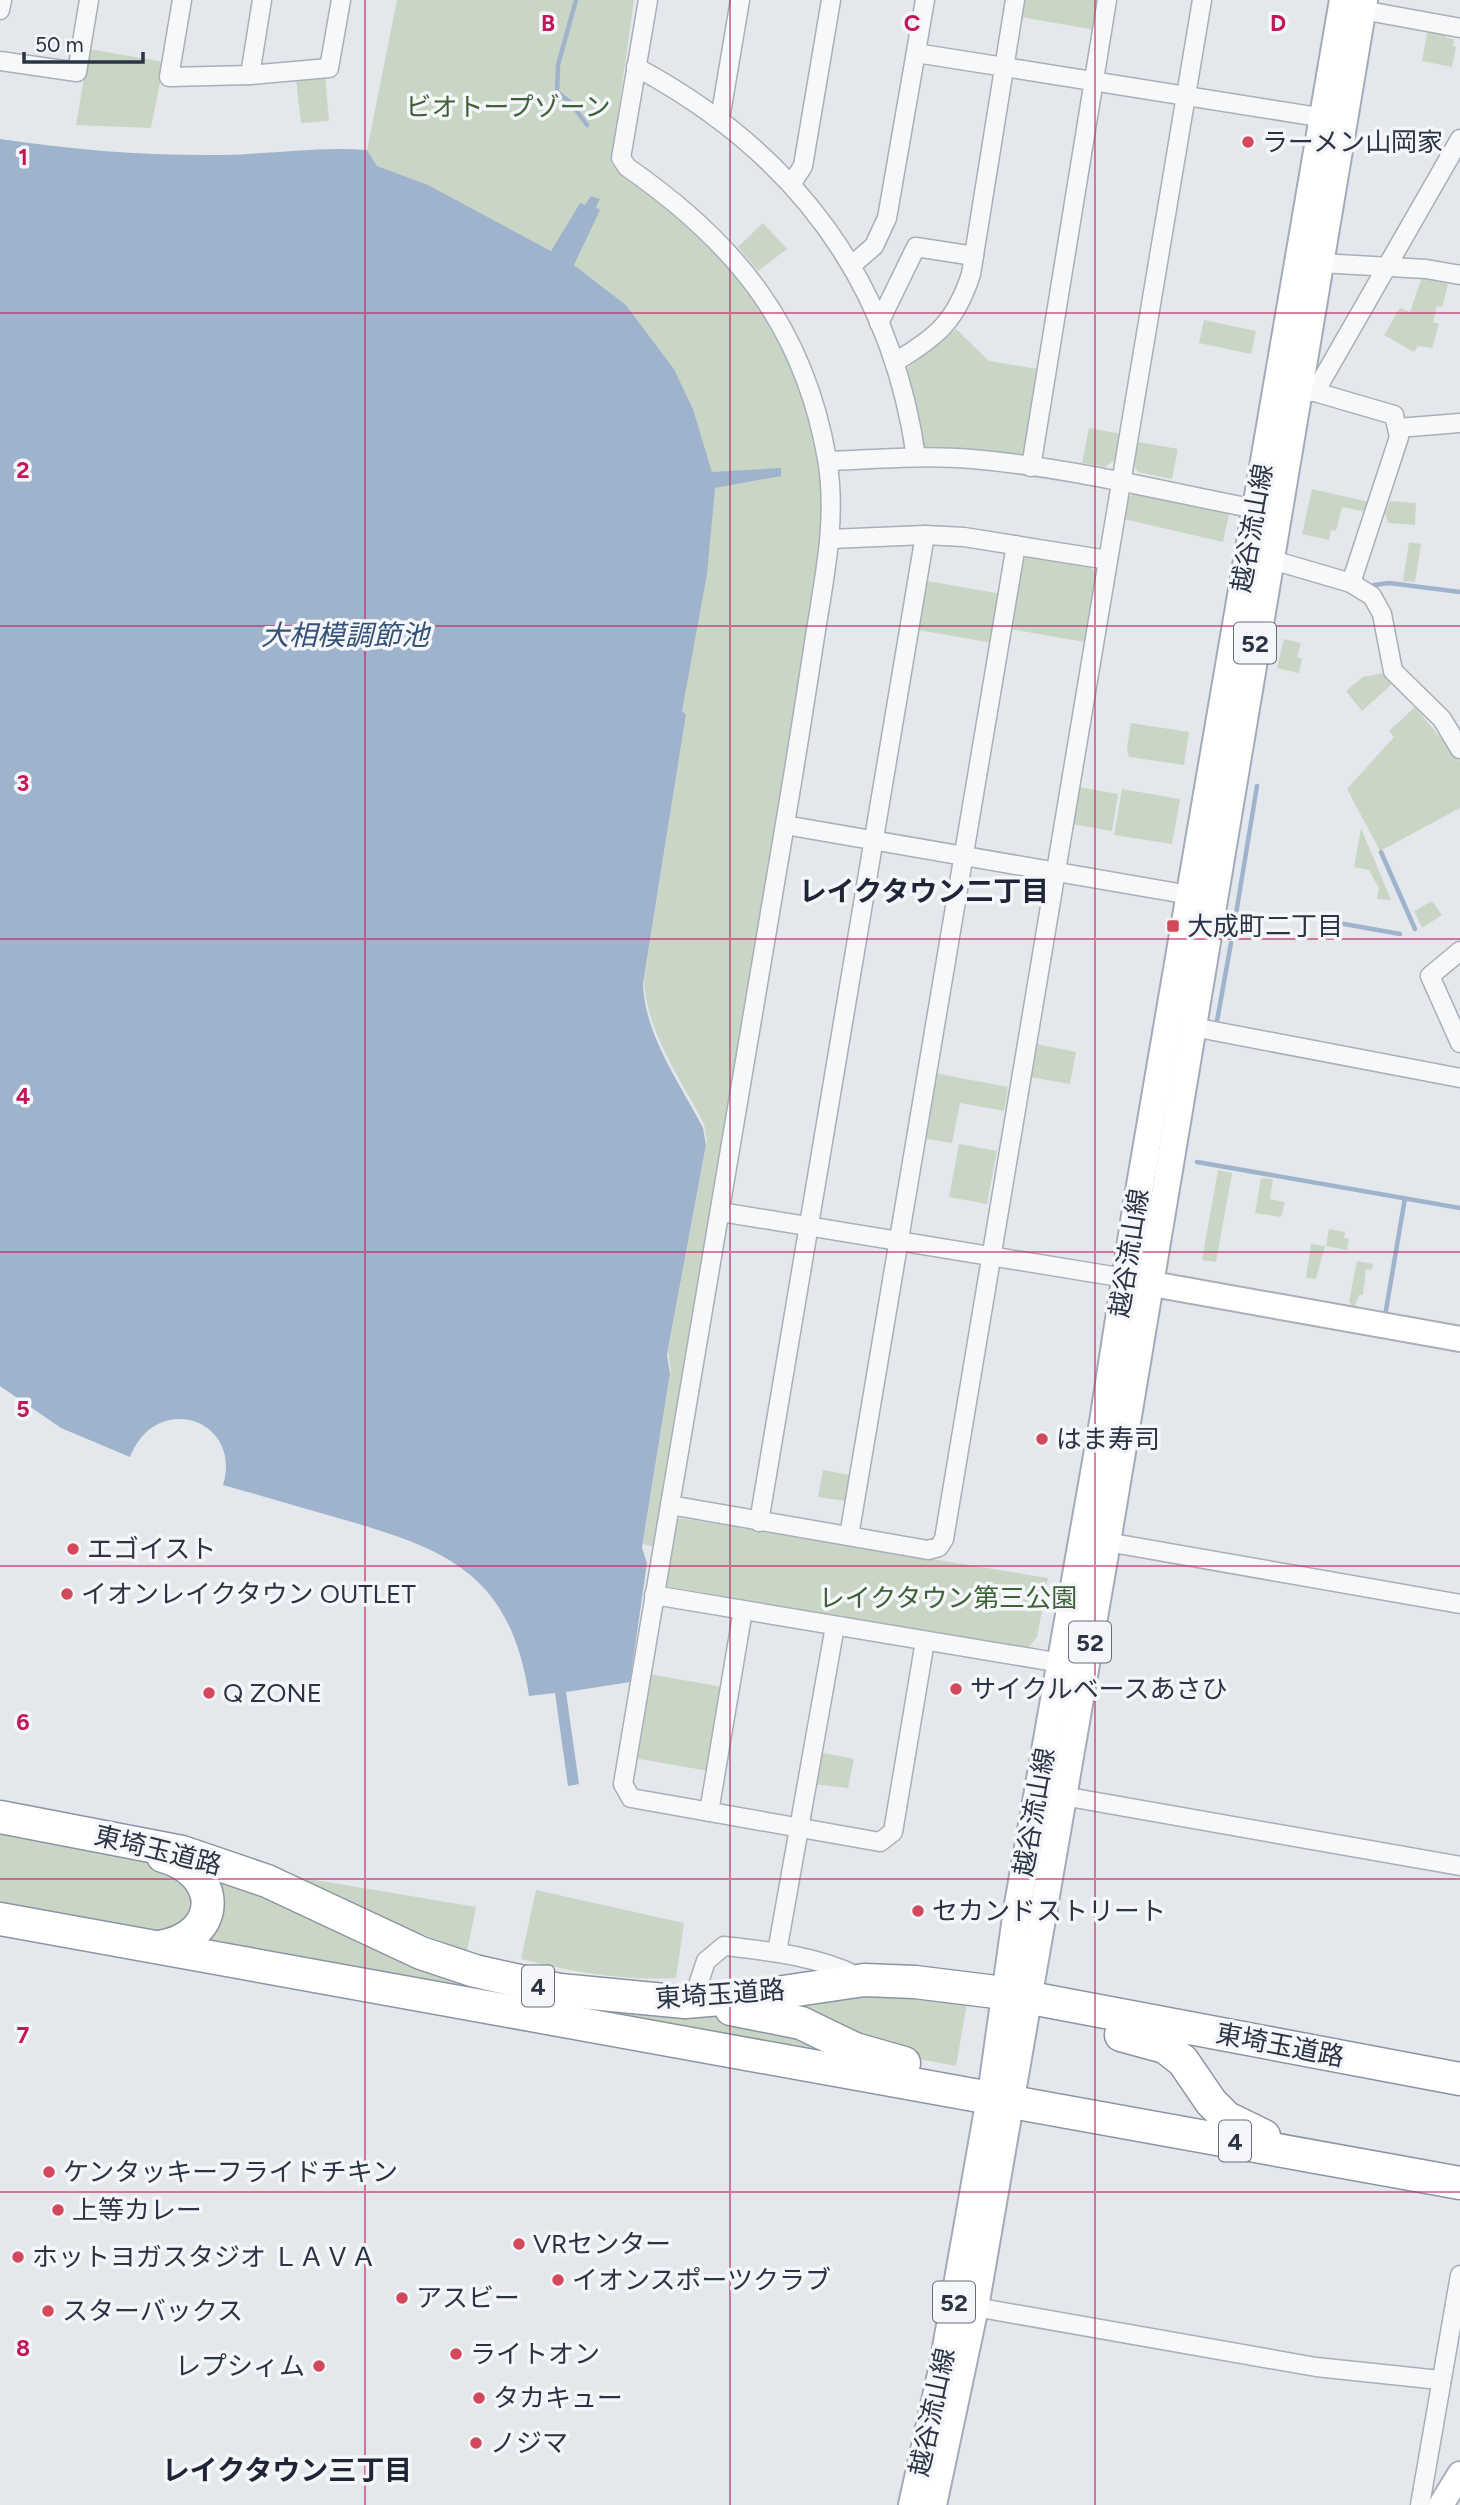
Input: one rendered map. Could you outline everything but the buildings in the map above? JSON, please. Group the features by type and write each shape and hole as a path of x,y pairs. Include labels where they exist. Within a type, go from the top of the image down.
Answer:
{"highway":[{"name":"東埼玉道路","path":"0,1817 181,1852 225,1866 312,1901 395,1942 475,1971 560,1990 685,2002 756,1996 864,1980 915,1982 1460,2079"},
{"name":"4","path":"96,1834 183,1864 205,1891 208,1909 202,1926 185,1940 159,1948"},
{"name":"東埼玉道路","path":"0,1919 997,2093 1460,2183"},
{"name":"4","path":"1019,2000 1086,2029 1147,2040 1165,2047 1183,2061 1227,2118 1246,2129 1312,2155"},
{"name":"4","path":"685,2002 784,2018 885,2059 997,2093"},
{"name":"4","path":"1377,2063 1460,2096"}],"main road":[{"name":"越谷流山線","path":"912,2505 997,2093 1063,1796 1107,1542 1137,1282 1190,895 1325,118 1356,3"},
{"name":"越谷流山線","path":"1019,2000 1061,1663 1137,1282 1193,1027 1269,559 1306,392 1320,263 1356,3"},
{"name":"越谷流山線","path":"933,2505 975,2307 997,2093"}],"street":[{"path":"0,10 2,0"},
{"path":"0,61 77,72 89,0"},
{"path":"182,0 169,77 250,75 329,68 341,0"},
{"path":"250,75 262,0"},
{"path":"648,0 621,158 627,167 698,220 753,281 776,316 816,411 828,461 830,539 721,1212 623,1784 631,1798 880,1842 893,1832 925,1641"},
{"path":"720,119 740,0"},
{"path":"792,183 803,166 831,0"},
{"path":"852,265 873,246 887,218 925,0"},
{"path":"895,362 926,344 949,323 963,298 974,256 1016,0"},
{"path":"1031,467 1107,0"},
{"path":"670,1505 928,1550 939,1547 944,1539 1202,0"},
{"path":"1356,3 1460,27"},
{"path":"916,53 1325,118"},
{"path":"636,67 679,90 720,119 792,183 852,265 879,323 909,403 916,457"},
{"path":"1350,583 1399,437 1398,428 1394,415 1306,392 1385,267 1460,139"},
{"path":"879,323 916,247 974,256"},
{"path":"1320,263 1426,269 1460,275"},
{"path":"1398,428 1460,423"},
{"path":"828,461 916,457 1031,467 1256,509"},
{"path":"830,539 925,535 1016,545 1108,560"},
{"path":"759,1522 925,535"},
{"path":"849,1536 1016,545"},
{"path":"1269,559 1350,583 1372,597 1382,614 1394,671 1442,719 1460,749"},
{"path":"785,825 1190,895"},
{"path":"1460,951 1430,975 1460,1043"},
{"path":"1193,1027 1460,1078"},
{"path":"721,1212 899,1240 1460,1339"},
{"path":"1107,1542 1460,1604"},
{"path":"654,1595 1061,1663"},
{"path":"709,1812 743,1610"},
{"path":"777,1952 835,1626"},
{"path":"1063,1796 1460,1866"},
{"path":"685,2002 697,1988 706,1961 724,1946 777,1952 841,1968 864,1980"},
{"path":"1420,2505 1460,2275"},
{"path":"975,2307 1316,2367 1440,2380"},
{"path":"1441,2505 1460,2474"}],"green space":[{"name":"ビオトープゾーン","path":"397,0 634,0 611,164 679,213 734,270 776,336 793,374 820,465 822,518 815,594 654,1547 643,1544 671,1370 668,1351 707,1141 704,1124 658,1037 646,999 644,980 686,716 682,712 712,472 693,409 674,369 626,305 574,265 575,262 553,248 551,251 441,193 377,166 367,150"},
{"path":"1025,0 1100,0 1095,30 1021,17"},
{"path":"1428,29 1447,33 1446,38 1454,39 1453,46 1456,47 1452,67 1422,61"},
{"path":"89,49 164,62 151,128 76,125"},
{"path":"325,76 329,121 301,123 296,79"},
{"path":"763,223 787,249 758,271 738,247"},
{"path":"1422,277 1448,284 1442,307 1437,306 1433,322 1439,324 1432,348 1418,346 1414,352 1384,335 1400,308 1410,312"},
{"path":"1204,320 1256,331 1251,354 1199,343"},
{"path":"956,329 989,361 1038,369 1025,454 1019,459 931,451 924,448 906,369"},
{"path":"1089,428 1121,434 1116,459 1105,467 1082,463"},
{"path":"1138,442 1178,449 1172,479 1138,472 1134,465"},
{"path":"1312,489 1369,502 1367,512 1342,507 1336,531 1331,530 1329,540 1302,534"},
{"path":"1135,493 1230,510 1223,542 1124,519 1128,498"},
{"path":"1390,501 1416,503 1415,525 1388,523 1385,513"},
{"path":"1409,542 1421,544 1415,582 1403,581"},
{"path":"1031,554 1087,563 1097,575 1085,642 1010,629 1021,560"},
{"path":"927,581 1002,594 993,643 918,630"},
{"path":"1284,639 1301,643 1297,657 1302,659 1299,673 1277,668"},
{"path":"1384,673 1392,684 1362,711 1346,691 1363,677"},
{"path":"1415,707 1460,761 1460,808 1380,851 1347,789 1394,737 1389,731"},
{"path":"1131,723 1189,732 1184,765 1129,757 1127,748"},
{"path":"1078,787 1118,794 1112,831 1071,824"},
{"path":"1122,789 1180,799 1172,844 1114,835"},
{"path":"1361,828 1391,900 1377,899 1379,888 1369,870 1354,867"},
{"path":"1432,901 1442,915 1422,928 1414,911"},
{"path":"1036,1044 1076,1052 1070,1084 1030,1077"},
{"path":"934,1073 1008,1087 1004,1111 960,1103 952,1143 922,1138"},
{"path":"959,1144 997,1151 987,1204 949,1197"},
{"path":"1218,1170 1232,1173 1216,1262 1202,1260"},
{"path":"1261,1178 1273,1179 1270,1199 1285,1202 1281,1217 1255,1213"},
{"path":"1329,1229 1345,1232 1344,1238 1349,1239 1347,1250 1326,1246"},
{"path":"1311,1244 1325,1246 1316,1279 1306,1278"},
{"path":"1357,1261 1373,1264 1372,1270 1366,1269 1363,1295 1359,1295 1354,1308 1349,1301"},
{"path":"823,1470 850,1475 846,1501 818,1497"},
{"name":"レイクタウン第三公園","path":"681,1518 1048,1578 1037,1637 1027,1649 666,1586 663,1584 674,1521"},
{"path":"649,1674 723,1687 709,1771 634,1758"},
{"path":"819,1752 854,1759 848,1788 813,1784"},
{"path":"0,1826 165,1865 188,1882 197,1914 168,1935 0,1909"},
{"path":"200,1865 380,1945 660,2008 783,2025 882,2066 197,1946"},
{"path":"309,1879 476,1907 467,1951 382,1919 302,1882"},
{"path":"536,1890 684,1923 676,1978 598,1974 521,1959"},
{"path":"861,1991 968,1998 956,2066 892,2054 752,2005"}],"water":[{"name":"大相模調節池","path":"0,139 83,149 167,154 223,155 331,149 367,150 377,166 428,185 551,251 580,203 585,205 591,196 600,199 596,207 600,210 574,265 626,305 674,369 693,409 712,472 781,468 781,476 715,488 707,574 682,711 686,715 643,984 645,1003 657,1041 703,1128 706,1145 667,1355 670,1374 642,1548 647,1563 630,1682 566,1692 579,1784 568,1786 555,1693 529,1696 520,1656 508,1624 492,1598 472,1577 449,1560 388,1533 223,1485 226,1462 221,1443 209,1429 194,1421 176,1419 158,1424 142,1436 130,1457 61,1428 0,1386"}],"waterway":[{"path":"576,0 558,65 557,92 570,102 587,125"},
{"path":"1374,585 1389,583 1460,592"},
{"path":"1234,926 1257,786"},
{"path":"1381,852 1415,929"},
{"path":"1322,920 1400,934"},
{"path":"1217,1021 1231,943"},
{"path":"1197,1162 1460,1208"},
{"path":"1385,1316 1405,1198"}],"place":[{"name":"ラーメン山岡家","path":"1248,142"},
{"name":"大成町二丁目","path":"1173,926"},
{"name":"はま寿司","path":"1042,1439"},
{"name":"エゴイスト","path":"73,1549"},
{"name":"イオンレイクタウン OUTLET","path":"67,1594"},
{"name":"サイクルベースあさひ","path":"956,1689"},
{"name":"Q ZONE","path":"209,1693"},
{"name":"セカンドストリート","path":"918,1911"},
{"name":"ケンタッキーフライドチキン","path":"49,2172"},
{"name":"上等カレー","path":"58,2210"},
{"name":"VRセンター","path":"519,2244"},
{"name":"ホットヨガスタジオ ＬＡＶＡ","path":"18,2257"},
{"name":"イオンスポーツクラブ","path":"558,2280"},
{"name":"アスビー","path":"402,2298"},
{"name":"スターバックス","path":"48,2311"},
{"name":"ライトオン","path":"456,2354"},
{"name":"レプシィム","path":"319,2366"},
{"name":"タカキュー","path":"479,2398"},
{"name":"ノジマ","path":"476,2443"}],"district":[{"name":"レイクタウン二丁目","path":"924,891"},
{"name":"レイクタウン三丁目","path":"287,2470"}]}
